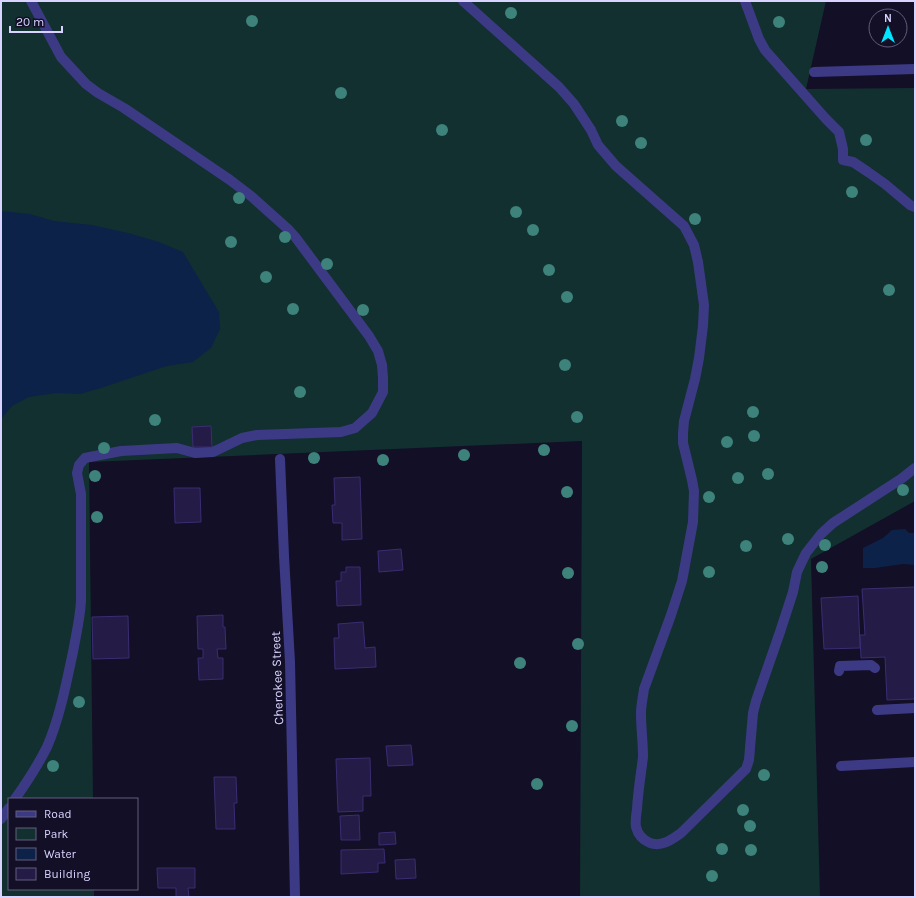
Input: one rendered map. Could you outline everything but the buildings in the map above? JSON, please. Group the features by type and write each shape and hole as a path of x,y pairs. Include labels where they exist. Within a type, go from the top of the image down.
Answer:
{"street":[{"path":"16,798 31,776 47,747 58,715 80,619 81,494 77,473 78,464 85,458 121,451 177,448 195,453 213,452 242,438 256,435 341,432 355,428 372,413 383,392 382,364 378,351 369,336 292,234 251,196 230,180 86,84 61,57 30,1"},
{"path":"463,1 559,87 578,110 591,130 598,145 616,166 684,226 694,245 698,262 704,305 703,326 698,365 684,421 683,433 683,443 693,485 693,517 682,581 672,616 644,689 642,700 642,756 636,825 641,836 645,840 654,844 665,843 681,833 746,769 749,760 753,713 756,701 793,592 797,572 806,553 821,534 833,523 901,479 915,468"},
{"path":"745,1 759,39 765,50 839,132 843,149 843,160 853,162 885,184 910,205 915,206"},
{"path":"814,72 915,69"},
{"name":"Cherokee Street","path":"280,459 290,662 295,897"},
{"path":"839,671 840,666 871,665 875,668"},
{"path":"877,710 915,708"},
{"path":"842,766 915,762"},
{"path":"1,819 8,809"}],"green space":[{"path":"1,1 826,1 806,89 915,88 915,501 811,559 820,897 580,897 582,441 89,462 93,798 8,798 8,890 94,890 94,897 1,897"}],"water":[{"path":"1,211 30,214 54,221 92,225 128,233 159,242 183,252 219,312 220,329 211,348 193,362 167,366 80,394 56,393 29,397 12,406 1,419"},
{"path":"905,529 909,533 915,533 915,565 903,564 863,568 863,548 883,538 892,530"}]}
